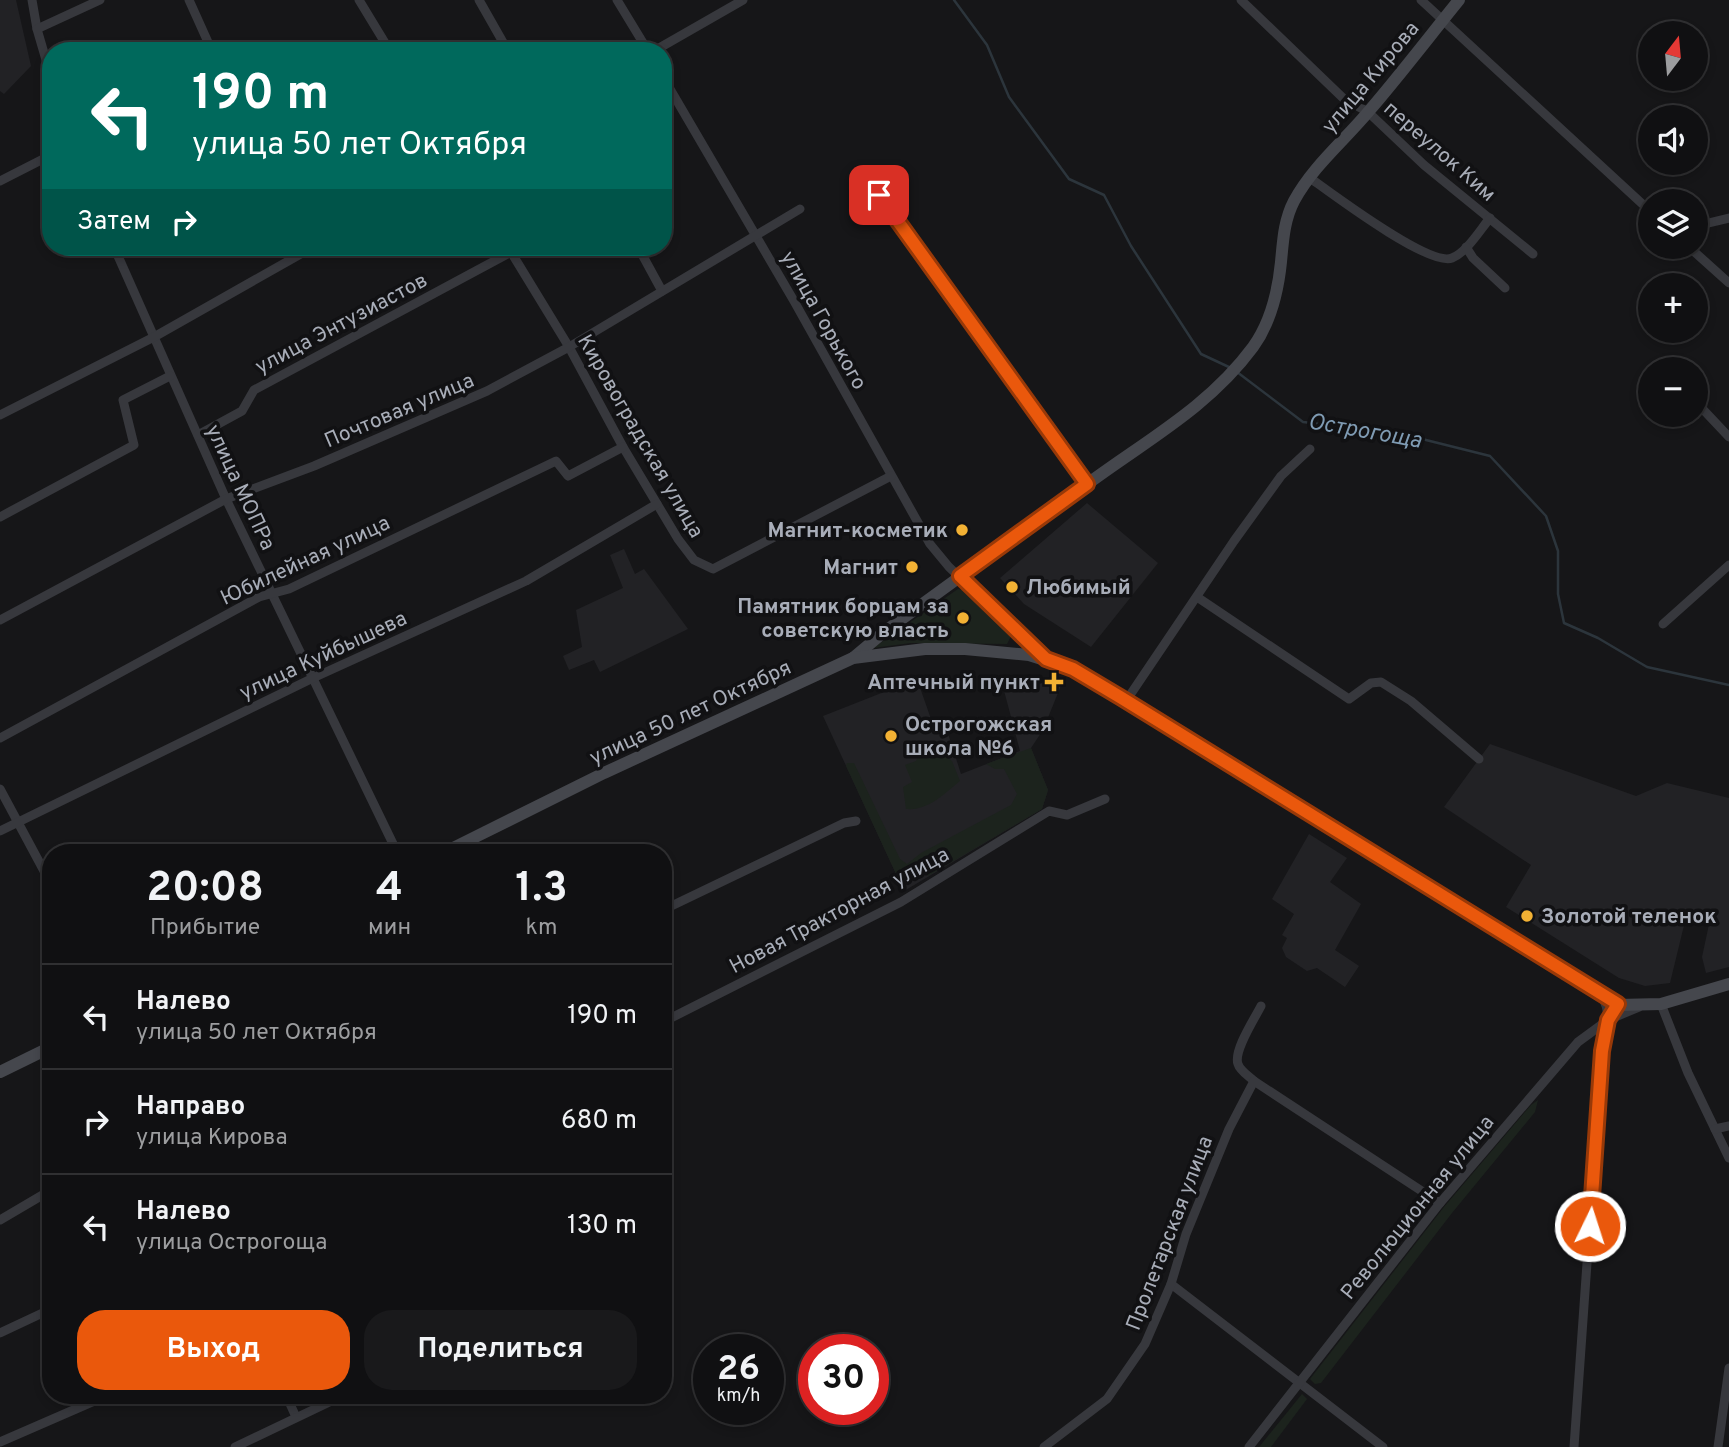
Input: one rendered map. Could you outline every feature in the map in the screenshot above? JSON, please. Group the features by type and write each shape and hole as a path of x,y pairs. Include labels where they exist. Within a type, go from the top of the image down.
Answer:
{"main road":[{"name":"улица Кирова","path":"853,658 960,576 1179,421 1219,386 1261,334 1271,310 1278,285 1285,226 1294,201 1310,178 1368,112 1459,0"},
{"name":"улица 50 лет Октября","path":"461,844 604,773 853,658 914,650 1003,651 1046,659 1073,669 1618,1004 1661,1004 1729,984"},
{"path":"0,1072 42,1051"}],"street":[{"path":"32,0 42,46"},
{"path":"37,29 100,0"},
{"path":"189,0 208,42"},
{"path":"359,0 385,42"},
{"path":"479,0 503,42"},
{"path":"617,0 643,42"},
{"path":"670,42 743,0"},
{"name":"переулок Ким","path":"1241,0 1343,98 1368,112 1424,165 1533,254"},
{"path":"1420,0 1638,200"},
{"name":"улица Горького","path":"672,92 756,234 930,544 960,576"},
{"path":"0,181 42,160"},
{"path":"863,173 1087,484"},
{"name":"переулок Ким","path":"1310,178 1379,227 1418,249 1446,258 1452,258 1466,247 1490,218"},
{"name":"Почтовая улица","path":"0,620 226,499 314,466 487,391 569,347 800,209"},
{"path":"1708,223 1729,218"},
{"path":"1466,247 1473,258 1505,288"},
{"name":"улица МОПРа","path":"118,256 226,499 393,844"},
{"path":"0,415 154,337 297,256"},
{"name":"улица Энтузиастов","path":"198,435 242,411 254,390 496,256"},
{"name":"Кировоградская улица","path":"513,256 569,347 623,447 694,560 713,569 891,476"},
{"path":"643,256 662,291"},
{"path":"1702,259 1729,284"},
{"path":"0,517 134,445 123,400 170,376"},
{"path":"1708,415 1729,438"},
{"name":"Юбилейная улица","path":"0,738 259,597 289,589 556,461 568,476 623,447"},
{"path":"1126,701 1281,476 1310,449"},
{"name":"улица Куйбышева","path":"0,831 313,678 526,582 657,504"},
{"path":"1663,624 1729,565"},
{"name":"улица 50 лет Октября","path":"960,576 1046,659"},
{"path":"1197,597 1349,699 1371,683 1381,682 1410,701 1479,759"},
{"path":"0,789 42,866"},
{"name":"Новая Тракторная улица","path":"672,1017 901,902 1049,811 1067,815 1105,799"},
{"path":"672,906 844,823 856,821"},
{"path":"1574,1447 1602,1051 1608,1020 1606,1003 1602,996"},
{"path":"1608,1020 1618,1004"},
{"path":"1661,1004 1688,1073 1729,1158"},
{"path":"1608,1020 1644,1005"},
{"path":"1261,1006 1240,1048 1236,1060 1240,1068 1254,1081 1440,1203"},
{"name":"Революционная улица","path":"1249,1447 1440,1203 1578,1042 1608,1020"},
{"name":"Пролетарская улица","path":"1044,1447 1107,1399 1145,1344 1171,1284 1186,1234 1228,1129 1254,1081"},
{"path":"1715,1129 1729,1126"},
{"path":"0,1220 42,1195"},
{"path":"1171,1284 1383,1447"},
{"path":"0,1333 42,1313"},
{"path":"1718,1447 1729,1368"},
{"path":"0,1441 87,1404"},
{"path":"290,1404 296,1417"},
{"path":"235,1447 324,1404"}],"shaded area":[{"path":"0,0 16,0 31,66 4,94 0,91"},
{"path":"1087,503 1158,563 1091,647 1024,604 1000,578"},
{"path":"624,549 635,574 644,569 688,629 600,672 594,660 569,670 563,656 582,647 576,610 623,588 610,555"},
{"path":"958,589 968,591 1012,634 1007,644 911,643 873,648"},
{"path":"1027,677 1052,678 1062,683 1043,730 1031,748 1048,790 1042,809 904,891 823,716 917,679 931,719 943,718 961,774 1020,751 1002,683"},
{"path":"1490,744 1636,796 1667,783 1729,798 1729,967 1706,973 1702,957 1711,915 1688,909 1670,983 1645,986 1619,978 1506,907 1531,865 1444,807"},
{"path":"931,745 952,761 960,781 929,804 906,809 903,787 912,782 905,765 916,761 920,753"},
{"path":"1031,748 1048,790 1042,809 928,876 919,865 897,876 846,766 847,763 854,763 900,859 907,864 921,853 1011,805 1017,794 1004,769 995,769 986,764"},
{"path":"1309,834 1347,858 1330,882 1361,904 1335,950 1359,966 1345,987 1317,968 1307,971 1286,957 1282,948 1287,938 1282,935 1294,914 1272,899"},
{"path":"1538,1100 1535,1112 1452,1213 1321,1383 1315,1384 1310,1379 1444,1207"},
{"path":"1302,1394 1307,1399 1271,1447 1259,1447"}],"waterway":[{"name":"Острогоща","path":"954,0 987,45 1009,97 1069,179 1104,195 1131,246 1201,354 1231,368"},
{"name":"Острогоща","path":"1237,372 1303,422 1398,433 1490,456 1546,516 1558,551 1558,594 1564,623 1598,638 1647,667 1729,685"}],"place":[{"name":"Магнит-косметик","path":"962,530"},
{"name":"Магнит","path":"912,567"},
{"name":"Любимый","path":"1012,587"},
{"name":"Памятник борцам за советскую власть","path":"963,618"},
{"name":"Аптечный пункт","path":"1054,682"},
{"name":"Острогожская школа №6","path":"891,736"},
{"name":"Золотой теленок","path":"1527,916"}],"route":[{"path":"879,195 1087,484 960,576 1046,659 1073,669 1120,697 1618,1004 1608,1020 1602,1051 1590,1226"}]}
